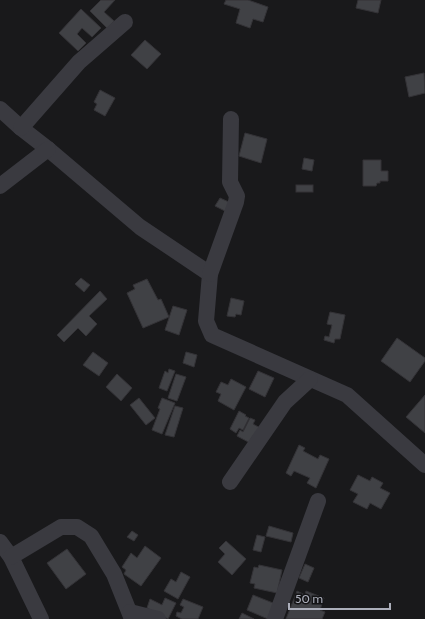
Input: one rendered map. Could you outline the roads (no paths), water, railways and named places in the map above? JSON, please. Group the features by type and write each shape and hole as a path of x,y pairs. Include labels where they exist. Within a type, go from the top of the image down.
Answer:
{"street":[{"path":"21,128 78,62 124,22"},
{"path":"0,109 140,227 210,274"},
{"path":"230,119 230,182 237,196 210,274 206,321 212,335 347,395 425,465"},
{"path":"0,186 48,149"},
{"path":"230,482 286,402 310,379"},
{"path":"275,619 318,501"},
{"path":"42,619 3,548 61,527 77,527 91,536 114,574 131,615 158,619"}]}
